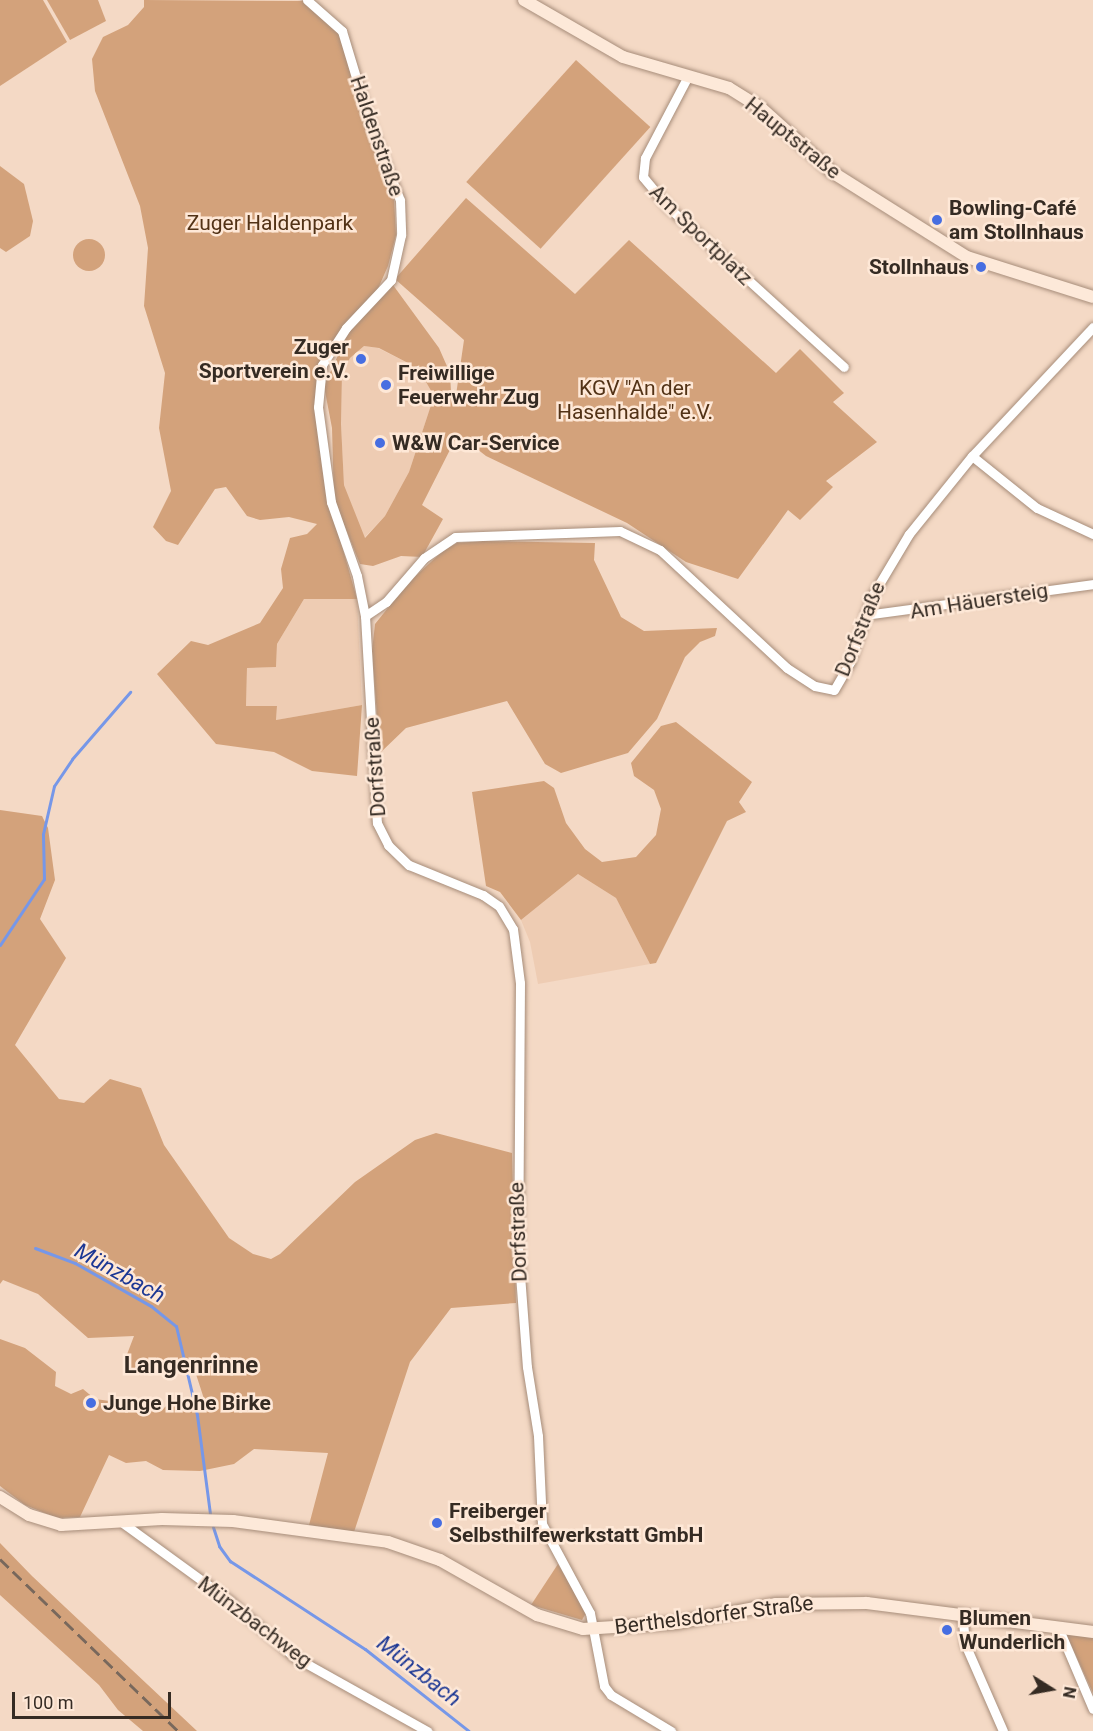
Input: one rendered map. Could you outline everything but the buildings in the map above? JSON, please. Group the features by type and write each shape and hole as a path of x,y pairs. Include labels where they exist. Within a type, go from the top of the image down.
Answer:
{"street":[{"name":"Haldenstraße","path":"307,0 342,31 370,123 400,200 401,235 391,280 346,328 322,365 318,407 331,502 357,576 365,616"},
{"name":"Hauptstraße","path":"524,0 622,57 729,88 761,108 832,172 967,257 1093,297"},
{"name":"Am Sportplatz","path":"687,76 645,158 643,177 667,206 844,367"},
{"name":"Dorfstraße","path":"671,1731 611,1695 601,1676 591,1613 548,1537 540,1514 538,1436 527,1367 518,1248 518,947 513,929 499,906 474,891 409,865 380,832 365,616 386,602 424,558 455,537 607,530 636,536 660,550 742,629 787,668 815,686 834,690 843,677 865,615 885,571 909,534 972,456 1093,327"},
{"path":"972,456 1037,508 1093,534"},
{"name":"Am Häuersteig","path":"865,615 1093,584"},
{"name":"Berthelsdorfer Straße","path":"0,1497 44,1521 61,1525 120,1521 233,1521 387,1542 440,1560 537,1615 570,1627 594,1629 676,1623 776,1604 867,1603 962,1613 1093,1632"},
{"name":"Münzbachweg","path":"120,1521 230,1601 293,1656 427,1731"},
{"path":"962,1613 965,1644 1003,1731"},
{"path":"1058,1627 1093,1709"}],"shaded area":[{"path":"364,346 378,348 408,363 422,375 434,396 409,472 385,516 364,538 344,485 341,424 342,374 350,358"},
{"path":"304,599 357,599 362,705 276,720 277,707 246,706 247,668 276,667 277,644"},
{"path":"578,874 616,898 650,964 538,984 530,942 521,920"}],"green space":[{"path":"0,0 43,0 67,42 0,86"},
{"path":"47,0 98,0 106,21 70,40"},
{"name":"Zuger Haldenpark","path":"144,0 304,1 340,33 394,199 396,235 388,266 373,300 320,365 315,407 336,525 357,599 304,599 277,644 276,667 247,668 246,706 277,706 276,720 362,705 357,776 312,771 274,752 216,744 157,674 191,641 208,645 260,623 283,588 281,569 290,538 307,534 317,524 289,517 260,520 247,516 226,487 215,489 178,545 166,541 153,527 171,491 159,428 165,373 144,306 148,248 140,206 95,91 92,59 103,37 128,25 144,7"},
{"path":"576,60 650,127 541,249 466,182"},
{"path":"0,166 24,184 33,221 30,236 6,252 0,248"},
{"name":"KGV \"An der Hasenhalde\" e.V.","path":"466,198 575,294 629,240 776,373 800,349 844,393 833,402 877,442 826,481 833,487 800,520 788,510 738,579 686,562 627,523 486,456 458,434 422,505 443,519 422,557 401,556 373,566 360,564 334,500 332,428 324,386 349,331 393,285 439,348 450,373 451,392 456,395 464,340 395,279","holes":["364,346 379,348 408,363 422,375 434,396 409,472 385,516 365,538 344,485 341,424 342,374 350,358"]},
{"path":"89,239 100,244 105,255 100,266 89,271 78,266 73,255 78,244"},
{"path":"483,541 595,543 594,560 621,617 644,631 717,628 715,636 700,642 685,657 657,719 628,753 561,773 545,764 507,701 406,728 380,753 372,651 375,624 408,583 444,550 457,543"},
{"path":"676,722 752,782 739,802 746,812 727,821 656,963 650,964 616,898 578,874 521,920 500,892 486,886 472,792 544,781 554,788 566,823 585,849 602,862 636,857 656,835 661,809 654,790 634,776 631,763 661,726"},
{"path":"0,810 42,816 48,828 55,880 40,919 66,958 15,1045 59,1099 84,1103 110,1079 141,1088 164,1145 229,1238 253,1254 271,1259 280,1254 355,1182 415,1140 436,1133 512,1153 516,1303 451,1308 410,1362 354,1532 309,1525 328,1453 254,1449 234,1464 200,1471 163,1470 146,1461 126,1463 109,1455 80,1517 57,1518 25,1505 0,1486 0,1339 25,1348 56,1372 55,1386 71,1394 83,1389 95,1399 132,1404 146,1413 145,1403 149,1399 164,1408 169,1403 202,1407 205,1402 194,1368 178,1373 152,1369 148,1375 130,1371 126,1357 134,1336 88,1338 38,1294 3,1280 0,1284"},
{"path":"0,1543 197,1731 143,1731 118,1710 99,1685 0,1595"},
{"path":"558,1564 586,1613 582,1620 531,1605"},
{"path":"1066,1634 1093,1638 1093,1693"}],"waterway":[{"path":"0,945 44,879 43,834 54,786 72,759 130,692"},
{"name":"Münzbach","path":"35,1248 75,1263 151,1306 176,1326 197,1415 210,1514"},
{"name":"Münzbach","path":"213,1527 219,1546 230,1561 365,1649 469,1731"}],"railway":[{"path":"0,1559 178,1731"}],"place":[{"name":"Bowling-Café am Stollnhaus","path":"937,220"},
{"name":"Stollnhaus","path":"981,267"},
{"name":"Zuger Sportverein e.V.","path":"361,359"},
{"name":"Freiwillige Feuerwehr Zug","path":"386,385"},
{"name":"W&W Car-Service","path":"380,443"},
{"name":"Junge Hohe Birke","path":"91,1403"},
{"name":"Freiberger Selbsthilfewerkstatt GmbH","path":"437,1523"},
{"name":"Blumen Wunderlich","path":"947,1630"}],"district":[{"name":"Langenrinne","path":"191,1366"}]}
